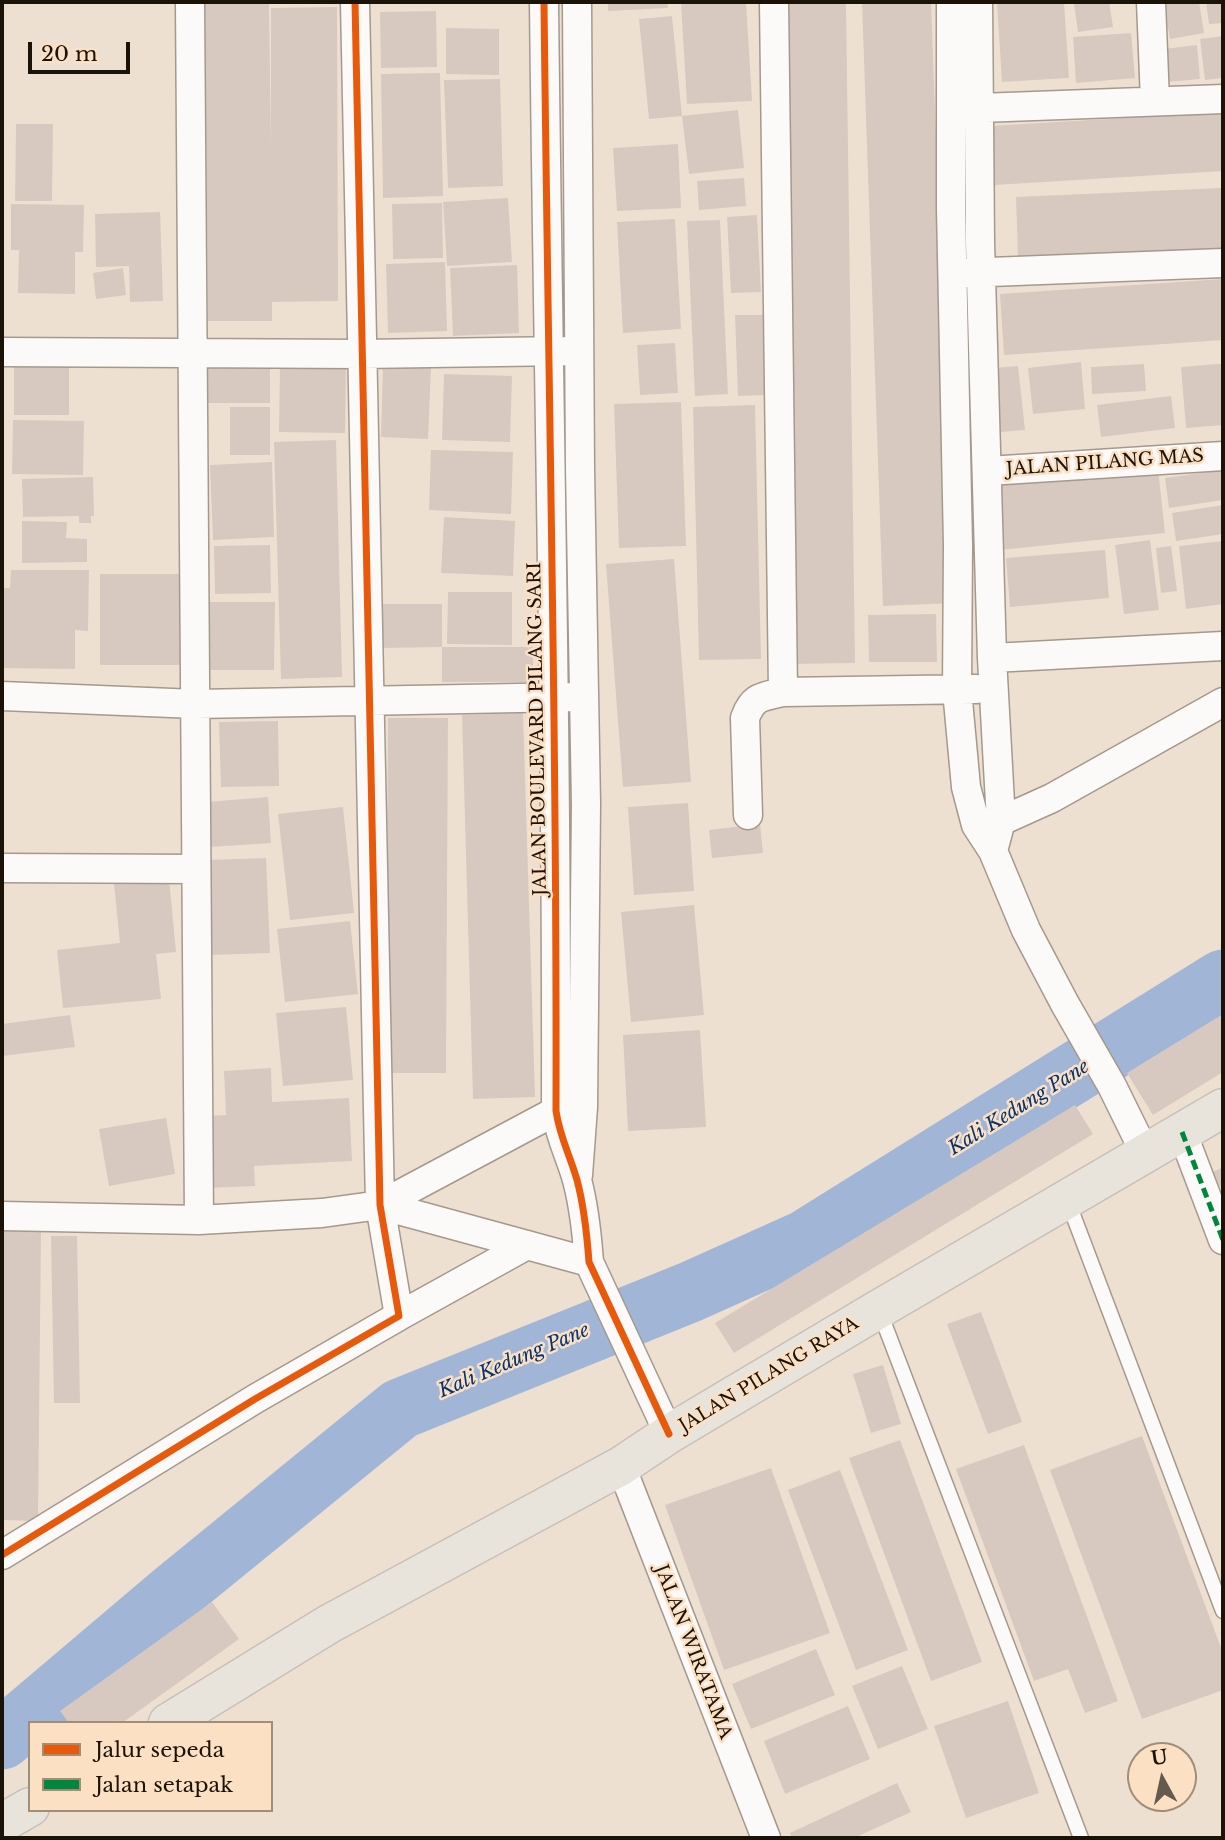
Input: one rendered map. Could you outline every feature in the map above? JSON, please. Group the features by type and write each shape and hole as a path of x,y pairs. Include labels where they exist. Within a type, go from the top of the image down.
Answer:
{"highway":[{"name":"JALAN PILANG RAYA","path":"171,1721 329,1624 621,1466 669,1434 1067,1198 1146,1153 1210,1121"},
{"path":"2,1823 28,1808"}],"street":[{"path":"190,2 200,1220"},
{"path":"355,2 380,1205 400,1316"},
{"name":"JALAN BOULEVARD PILANG SARI","path":"544,2 557,876 570,1109 577,1179 592,1272 669,1434"},
{"name":"JALAN BOULEVARD PILANG SARI","path":"570,1109 585,697 578,2"},
{"path":"774,2 783,692"},
{"path":"951,2 952,273 958,545 957,690 966,787 989,823"},
{"path":"978,2 981,272 993,688 989,823 993,851 1026,930 1146,1153"},
{"path":"1151,2 1155,101"},
{"path":"980,108 1223,99"},
{"path":"952,273 1223,262"},
{"path":"2,352 362,354 580,350"},
{"name":"JALAN PILANG MAS","path":"988,471 1223,456"},
{"path":"992,658 1223,646"},
{"path":"748,815 745,718 749,706 759,697 783,692 993,688"},
{"path":"2,696 196,704 585,697"},
{"path":"989,823 1052,798 1223,702"},
{"path":"2,868 196,869"},
{"path":"2,1216 200,1220 322,1213 380,1205 570,1109"},
{"path":"1210,1121 1223,1240"},
{"path":"380,1205 527,1245 592,1272"},
{"path":"2,1555 255,1399 527,1245"},
{"name":"JALAN WIRATAMA","path":"621,1466 766,1838"}],"lane":[{"path":"1067,1198 1223,1611"},
{"path":"879,1309 1081,1838"}],"building":[{"path":"608,2 667,2 668,8 608,11"},
{"path":"746,2 752,101 687,104 681,3"},
{"path":"846,2 855,663 792,664 784,3"},
{"path":"862,2 931,2 953,603 883,606"},
{"path":"997,2 1064,2 1069,78 1002,82"},
{"path":"1109,2 1113,27 1078,32 1074,4"},
{"path":"1199,2 1204,33 1170,39 1164,4"},
{"path":"1206,2 1223,2 1223,23 1209,24"},
{"path":"205,4 269,4 271,148 271,8 337,7 338,301 272,302 272,321 208,321"},
{"path":"436,11 437,67 381,68 380,12"},
{"path":"672,16 682,116 649,119 639,19"},
{"path":"446,28 499,29 499,75 446,74"},
{"path":"1131,33 1135,78 1076,83 1073,37"},
{"path":"1223,36 1223,78 1205,80 1200,39"},
{"path":"1197,45 1200,79 1167,82 1164,49"},
{"path":"440,73 443,196 383,198 381,74"},
{"path":"500,79 503,186 448,188 444,80"},
{"path":"738,110 744,168 689,174 682,116"},
{"path":"1223,112 1223,171 995,185 991,126"},
{"path":"16,124 53,124 52,201 15,201"},
{"path":"678,144 681,208 617,211 613,148"},
{"path":"744,178 746,206 699,210 697,181"},
{"path":"1221,188 1223,249 1018,258 1016,197"},
{"path":"508,198 512,262 447,266 443,202"},
{"path":"442,203 443,258 393,259 392,204"},
{"path":"11,204 84,205 83,252 75,252 75,294 18,293 19,250 11,250"},
{"path":"160,212 163,301 130,302 129,266 96,267 95,214"},
{"path":"757,215 761,292 731,293 727,217"},
{"path":"675,219 681,329 623,333 617,222"},
{"path":"720,220 728,394 695,396 687,221"},
{"path":"445,262 447,331 388,333 386,264"},
{"path":"517,265 519,333 453,336 450,268"},
{"path":"123,268 126,295 96,299 93,273"},
{"path":"1223,279 1223,340 1004,355 1000,294"},
{"path":"735,315 763,315 766,395 738,396"},
{"path":"675,343 678,393 640,395 637,345"},
{"path":"69,356 69,415 14,415 14,357"},
{"path":"1081,362 1085,409 1033,414 1028,368"},
{"path":"1144,364 1146,391 1092,394 1091,367"},
{"path":"1223,364 1223,425 1186,428 1181,367"},
{"path":"280,365 346,366 345,433 279,432"},
{"path":"383,366 431,368 428,439 381,437"},
{"path":"1018,366 1025,430 1001,432 994,368"},
{"path":"207,367 270,367 270,403 207,403"},
{"path":"444,374 512,376 510,442 442,440"},
{"path":"1171,396 1175,428 1101,437 1097,405"},
{"path":"681,402 686,546 619,548 614,404"},
{"path":"755,405 761,659 699,660 693,407"},
{"path":"230,407 270,407 270,455 230,455"},
{"path":"13,420 84,421 83,475 12,474"},
{"path":"336,440 342,677 281,679 274,442"},
{"path":"431,450 513,452 511,514 429,510"},
{"path":"272,462 274,537 213,540 210,465"},
{"path":"1158,468 1165,533 1000,550 994,485"},
{"path":"1223,470 1223,500 1169,508 1165,478"},
{"path":"93,477 94,516 91,516 91,523 79,523 79,516 23,517 22,479"},
{"path":"1223,505 1223,534 1176,541 1172,513"},
{"path":"444,517 515,521 513,576 441,573"},
{"path":"22,521 67,522 66,538 87,539 87,562 22,563"},
{"path":"1150,540 1159,610 1124,614 1115,545"},
{"path":"1223,541 1223,604 1186,609 1179,546"},
{"path":"270,545 271,593 215,594 214,546"},
{"path":"1171,546 1177,591 1161,593 1156,548"},
{"path":"1105,550 1109,598 1010,607 1006,558"},
{"path":"674,559 691,782 623,787 606,564"},
{"path":"11,570 89,570 88,631 75,630 75,669 2,668 2,588 10,588"},
{"path":"100,574 179,574 180,665 100,665"},
{"path":"448,592 512,592 512,645 447,644"},
{"path":"207,602 275,602 274,670 206,670"},
{"path":"383,604 442,604 442,647 382,648"},
{"path":"936,614 937,662 869,662 868,615"},
{"path":"442,647 533,647 533,682 442,682"},
{"path":"523,713 535,1097 473,1099 462,715"},
{"path":"388,718 448,718 446,1073 386,1073"},
{"path":"278,721 279,786 221,787 219,722"},
{"path":"268,797 271,843 210,847 206,802"},
{"path":"688,803 694,891 634,895 628,807"},
{"path":"343,807 354,913 290,920 278,814"},
{"path":"760,824 763,853 712,858 709,830"},
{"path":"266,858 270,953 210,955 206,860"},
{"path":"169,879 176,952 156,954 161,999 63,1008 57,950 120,943 114,884"},
{"path":"694,905 704,1015 631,1022 621,912"},
{"path":"350,921 358,994 285,1002 277,929"},
{"path":"346,1007 353,1080 283,1086 276,1013"},
{"path":"1223,1014 1223,1072 1153,1115 1127,1073"},
{"path":"70,1015 75,1047 2,1056 2,1024"},
{"path":"700,1030 706,1127 628,1131 623,1035"},
{"path":"271,1068 272,1102 349,1098 352,1161 254,1166 255,1186 207,1188 204,1116 226,1115 224,1071"},
{"path":"1075,1105 1093,1134 734,1353 715,1323"},
{"path":"166,1118 175,1174 109,1186 99,1129"},
{"path":"1223,1167 1223,1185 1220,1187 1213,1172"},
{"path":"2,1231 41,1232 38,1521 2,1520"},
{"path":"51,1236 77,1236 80,1403 54,1403"},
{"path":"981,1312 1022,1422 988,1434 947,1324"},
{"path":"883,1365 901,1424 871,1433 853,1374"},
{"path":"1142,1436 1223,1653 1223,1690 1142,1719 1050,1470"},
{"path":"900,1440 982,1662 931,1681 849,1458"},
{"path":"1024,1445 1118,1701 1085,1713 1068,1669 1034,1681 956,1469"},
{"path":"771,1468 830,1633 724,1670 665,1505"},
{"path":"840,1470 908,1650 856,1670 788,1490"},
{"path":"212,1602 239,1639 125,1721 68,1721 60,1711"},
{"path":"816,1649 835,1695 751,1729 732,1684"},
{"path":"902,1666 928,1729 878,1749 852,1686"},
{"path":"1008,1701 1039,1793 966,1818 934,1726"},
{"path":"848,1706 870,1759 785,1794 764,1741"},
{"path":"897,1783 911,1812 854,1838 792,1838 790,1833"}],"waterway":[{"name":"Kali Kedung Pane","path":"2,1739 173,1594 400,1409 690,1292 806,1240 1223,980"}],"marked path":[{"path":"1182,1132 1223,1240"}],"cycle path":[{"path":"2,1555 255,1399 399,1316 380,1205 355,2"},
{"path":"544,2 554,695 556,1111 579,1190 589,1262 669,1434"}]}
